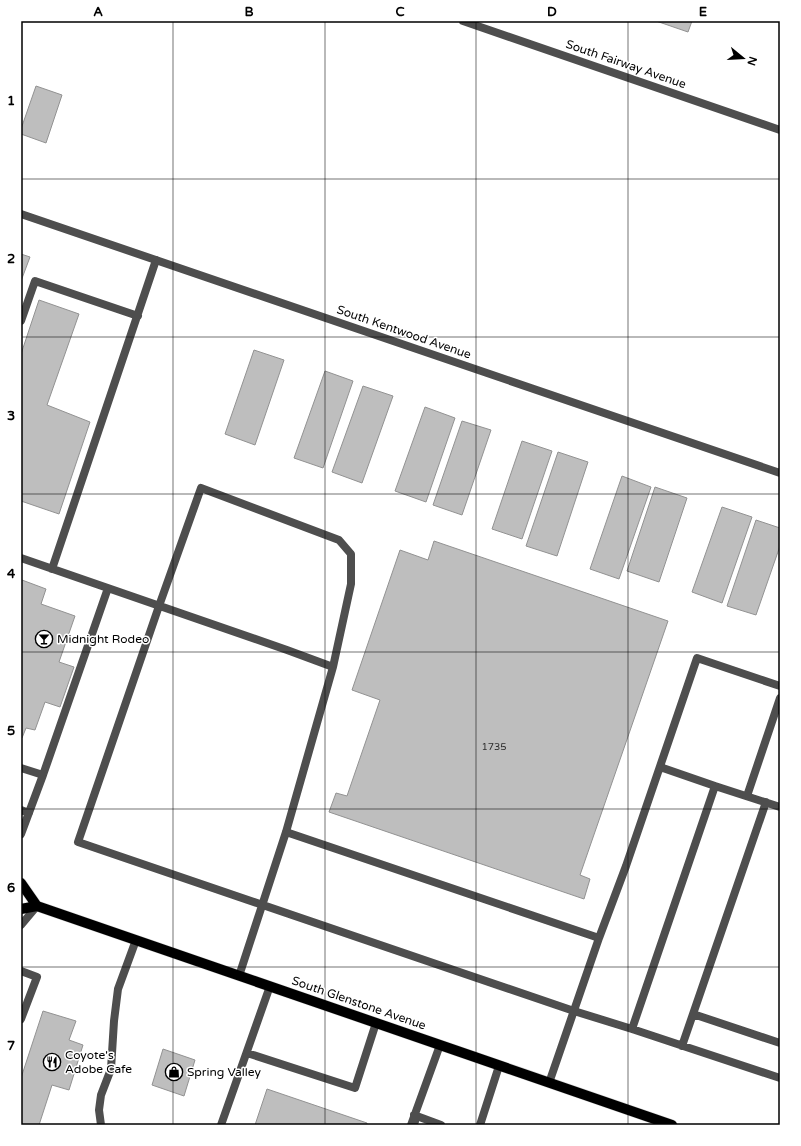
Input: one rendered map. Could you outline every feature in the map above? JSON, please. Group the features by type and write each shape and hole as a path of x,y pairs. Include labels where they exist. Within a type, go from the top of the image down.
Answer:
{"main road":[{"path":"21,883 38,906"},
{"name":"South Glenstone Avenue","path":"21,909 38,906 672,1125"}],"street":[{"name":"South Fairway Avenue","path":"463,21 780,130"},
{"name":"South Kentwood Avenue","path":"21,214 780,473"},
{"path":"52,569 156,260"},
{"path":"21,321 35,281 138,316"},
{"path":"239,976 262,905 286,832 334,667 350,584 351,554 339,540 201,488 78,842 262,905 574,1011 780,1078"},
{"path":"21,558 334,667"},
{"path":"21,834 25,811 43,775 108,588"},
{"path":"549,1083 599,938 626,866 697,658 780,686"},
{"path":"747,796 780,698"},
{"path":"660,767 780,807"},
{"path":"21,768 43,775"},
{"path":"632,1029 715,786"},
{"path":"682,1046 766,802"},
{"path":"286,832 599,938"},
{"path":"21,925 38,906"},
{"path":"101,1125 99,1110 100,1102 101,1095 111,1069 118,989 136,940"},
{"path":"21,971 37,977 21,1019"},
{"path":"221,1125 270,986"},
{"path":"693,1014 780,1043"},
{"path":"246,1053 355,1088 376,1023"},
{"path":"411,1125 440,1045"},
{"path":"480,1125 499,1066"},
{"path":"414,1116 415,1125"},
{"path":"414,1116 441,1125"}],"building":[{"path":"656,21 692,21 688,32"},
{"path":"36,86 62,95 46,143 21,134 21,129"},
{"path":"21,254 30,257 21,281"},
{"path":"39,300 79,314 47,405 90,422 59,514 21,501 21,354"},
{"path":"254,350 284,360 255,445 225,434"},
{"path":"325,371 353,381 323,468 294,458"},
{"path":"363,386 393,396 362,483 332,472"},
{"path":"425,407 455,418 426,502 395,491"},
{"path":"462,421 491,430 462,515 433,505"},
{"path":"522,441 552,451 522,539 492,529"},
{"path":"558,452 588,462 557,556 526,546"},
{"path":"622,476 651,487 619,579 590,569"},
{"path":"655,487 687,498 659,582 627,571"},
{"path":"722,507 752,517 722,603 692,592"},
{"path":"756,520 780,528 780,546 756,615 727,606"},
{"path":"434,541 668,621 580,875 590,879 584,899 329,812 336,793 347,796 380,700 352,690 400,550 428,560"},
{"name":"Midnight Rodeo","path":"22,580 46,589 41,604 75,616 59,662 74,667 60,707 45,702 35,730 26,728 21,738 21,584"},
{"name":"Coyote's Adobe Cafe","path":"43,1011 76,1021 69,1040 83,1045 69,1090 52,1085 39,1125 21,1125 21,1078"},
{"name":"Spring Valley","path":"163,1049 195,1060 184,1096 152,1085"},
{"path":"267,1089 367,1123 367,1125 255,1125"}],"place":[{"name":"Midnight Rodeo","path":"44,639"},
{"name":"Coyote's Adobe Cafe","path":"52,1062"},
{"name":"Spring Valley","path":"174,1072"}]}
